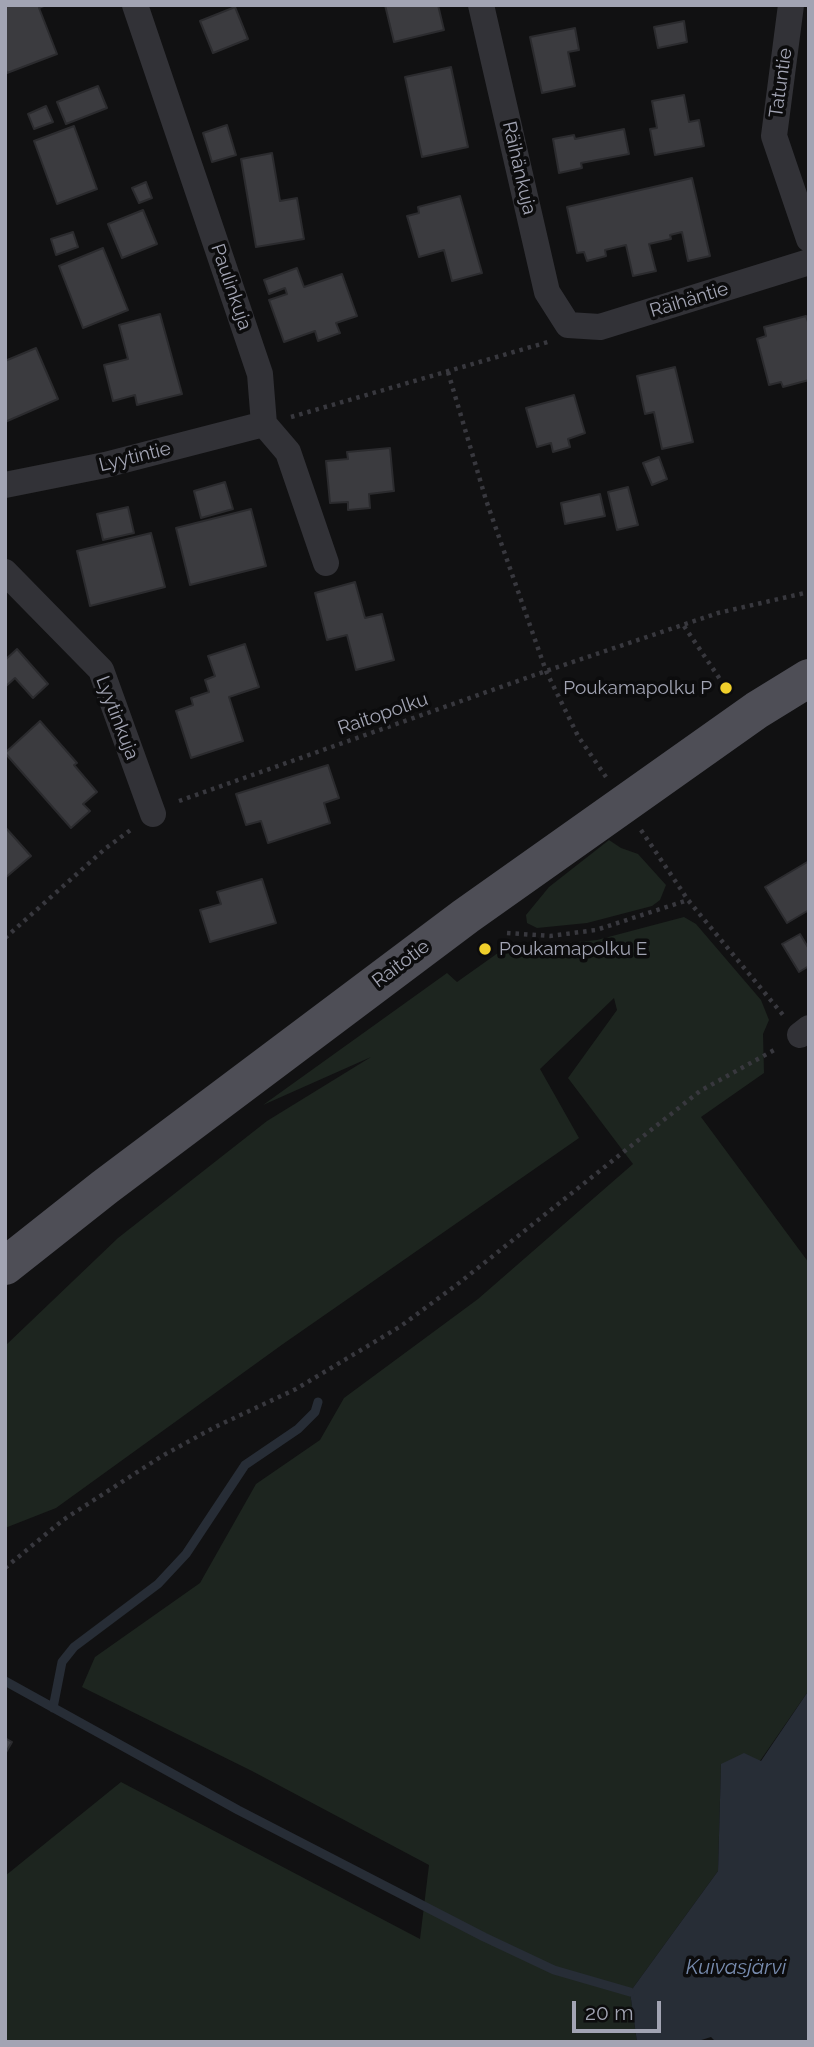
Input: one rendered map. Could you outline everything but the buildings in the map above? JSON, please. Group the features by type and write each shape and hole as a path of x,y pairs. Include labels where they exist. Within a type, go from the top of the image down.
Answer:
{"main road":[{"name":"Raitotie","path":"5,1266 105,1187 466,916 745,718 809,678"}],"street":[{"name":"Paulinkuja","path":"135,5 260,374 264,425"},
{"name":"Räihänkuja","path":"481,5 547,292 568,325"},
{"name":"Tatuntie","path":"791,5 774,136 809,239"},
{"name":"Räihäntie","path":"568,325 600,327 809,262"},
{"name":"Lyytintie","path":"5,485 105,465 264,425"},
{"path":"264,425 288,452 326,564"},
{"name":"Lyytinkuja","path":"5,572 101,670 153,814"}],"path":[{"path":"264,425 556,340 568,325"},
{"path":"448,372 486,500 546,671 578,736 608,780"},
{"name":"Raitopolku","path":"5,938 106,848 153,814 187,797 718,613 809,592"},
{"path":"684,626 726,688"},
{"path":"5,1568 63,1520 162,1456 215,1427 296,1389 401,1326 460,1283 701,1091 804,1032 688,900 635,821"},
{"path":"507,933 550,936 596,930 688,900"}],"shaded area":[{"path":"609,840 638,854 666,885 660,900 652,906 587,923 537,928 527,923 526,915 549,887"},
{"path":"684,917 696,924 761,1000 769,1020 763,1034 764,1073 701,1117 809,1263 809,1690 760,1761 721,1765 718,1871 630,1992 637,2042 5,2042 5,1876 121,1782 420,1939 429,1865 252,1771 82,1687 95,1657 200,1583 256,1484 320,1440 344,1398 478,1299 633,1164 568,1078 617,1010 614,998 540,1069 579,1138 283,1344 56,1508 5,1528 5,1346 118,1238 267,1121 371,1057 263,1105 447,973 457,982 512,943 548,945 597,940"}],"water":[{"name":"Kuivasjärvi","path":"809,1690 809,2042 716,2042 711,2037 695,2042 637,2042 630,1992 718,1871 721,1764 744,1753 761,1761"}],"waterway":[{"path":"53,1708 62,1662 74,1647 158,1584 186,1554 245,1465 298,1429 315,1412 318,1402"},
{"path":"5,1681 238,1810 484,1937 554,1970 630,1992"}],"place":[{"name":"Poukamapolku P","path":"726,688"},
{"name":"Poukamapolku E","path":"485,949"}]}
